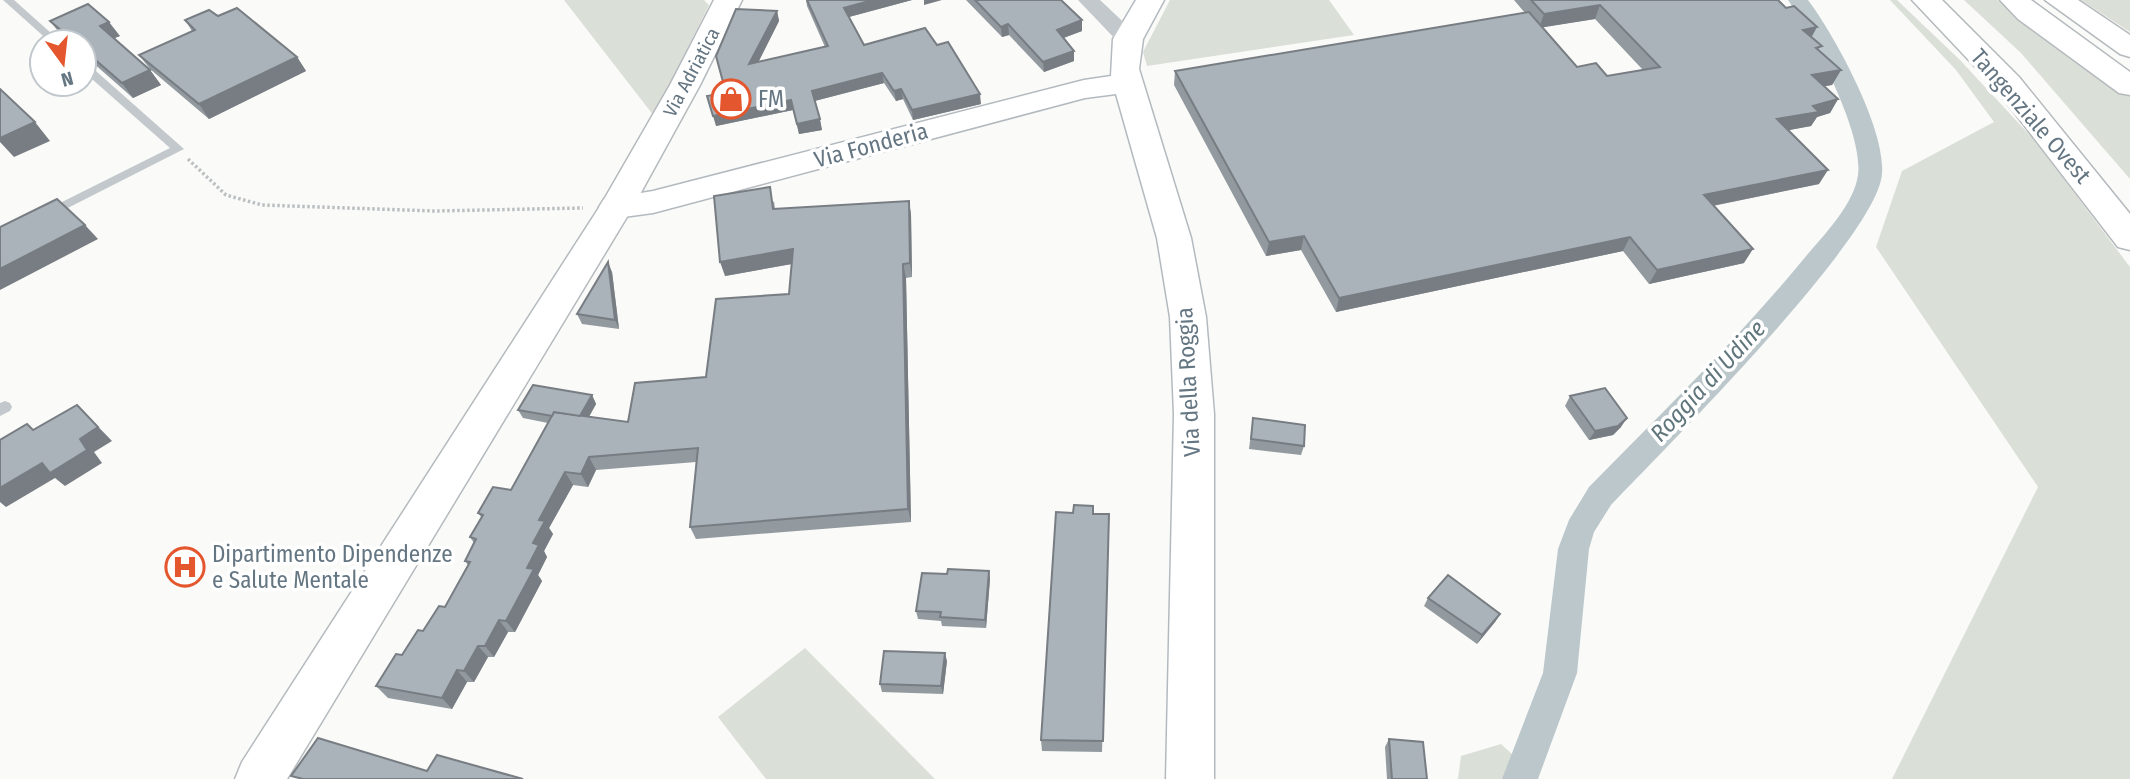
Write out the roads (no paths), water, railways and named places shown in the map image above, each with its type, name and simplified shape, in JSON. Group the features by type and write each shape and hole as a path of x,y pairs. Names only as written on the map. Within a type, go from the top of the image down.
{"main road":[{"name":"Via Adriatica","path":"259,779 615,207 653,142 728,0"},
{"name":"Via della Roggia","path":"1150,0 1128,39 1124,54 1126,83 1174,238 1188,317 1194,414 1190,779"},
{"name":"Tangenziale Ovest","path":"1926,0 2004,81 2063,149 2130,238"},
{"name":"Tangenziale Ovest","path":"1951,0 2015,60 2097,151 2130,196"},
{"path":"2014,0 2028,13 2130,86"},
{"path":"2026,0 2130,72"},
{"path":"2059,0 2130,48"},
{"name":"Via Fonderia","path":"615,207 653,202 1084,89 1126,83"}],"street":[{"path":"1088,0 1128,39"}],"lane":[{"path":"8,0 40,28"},
{"path":"35,220 178,149 98,78"}],"waterway":[{"name":"Roggia di Udine","path":"1520,779 1560,673 1571,565 1578,534 1585,519 1600,496 1795,288 1859,204 1870,176 1866,149 1842,75 1823,36 1798,0"}],"place":[{"name":"FM","path":"731,99"},
{"name":"Dipartimento Dipendenze e Salute Mentale","path":"185,567"}]}
